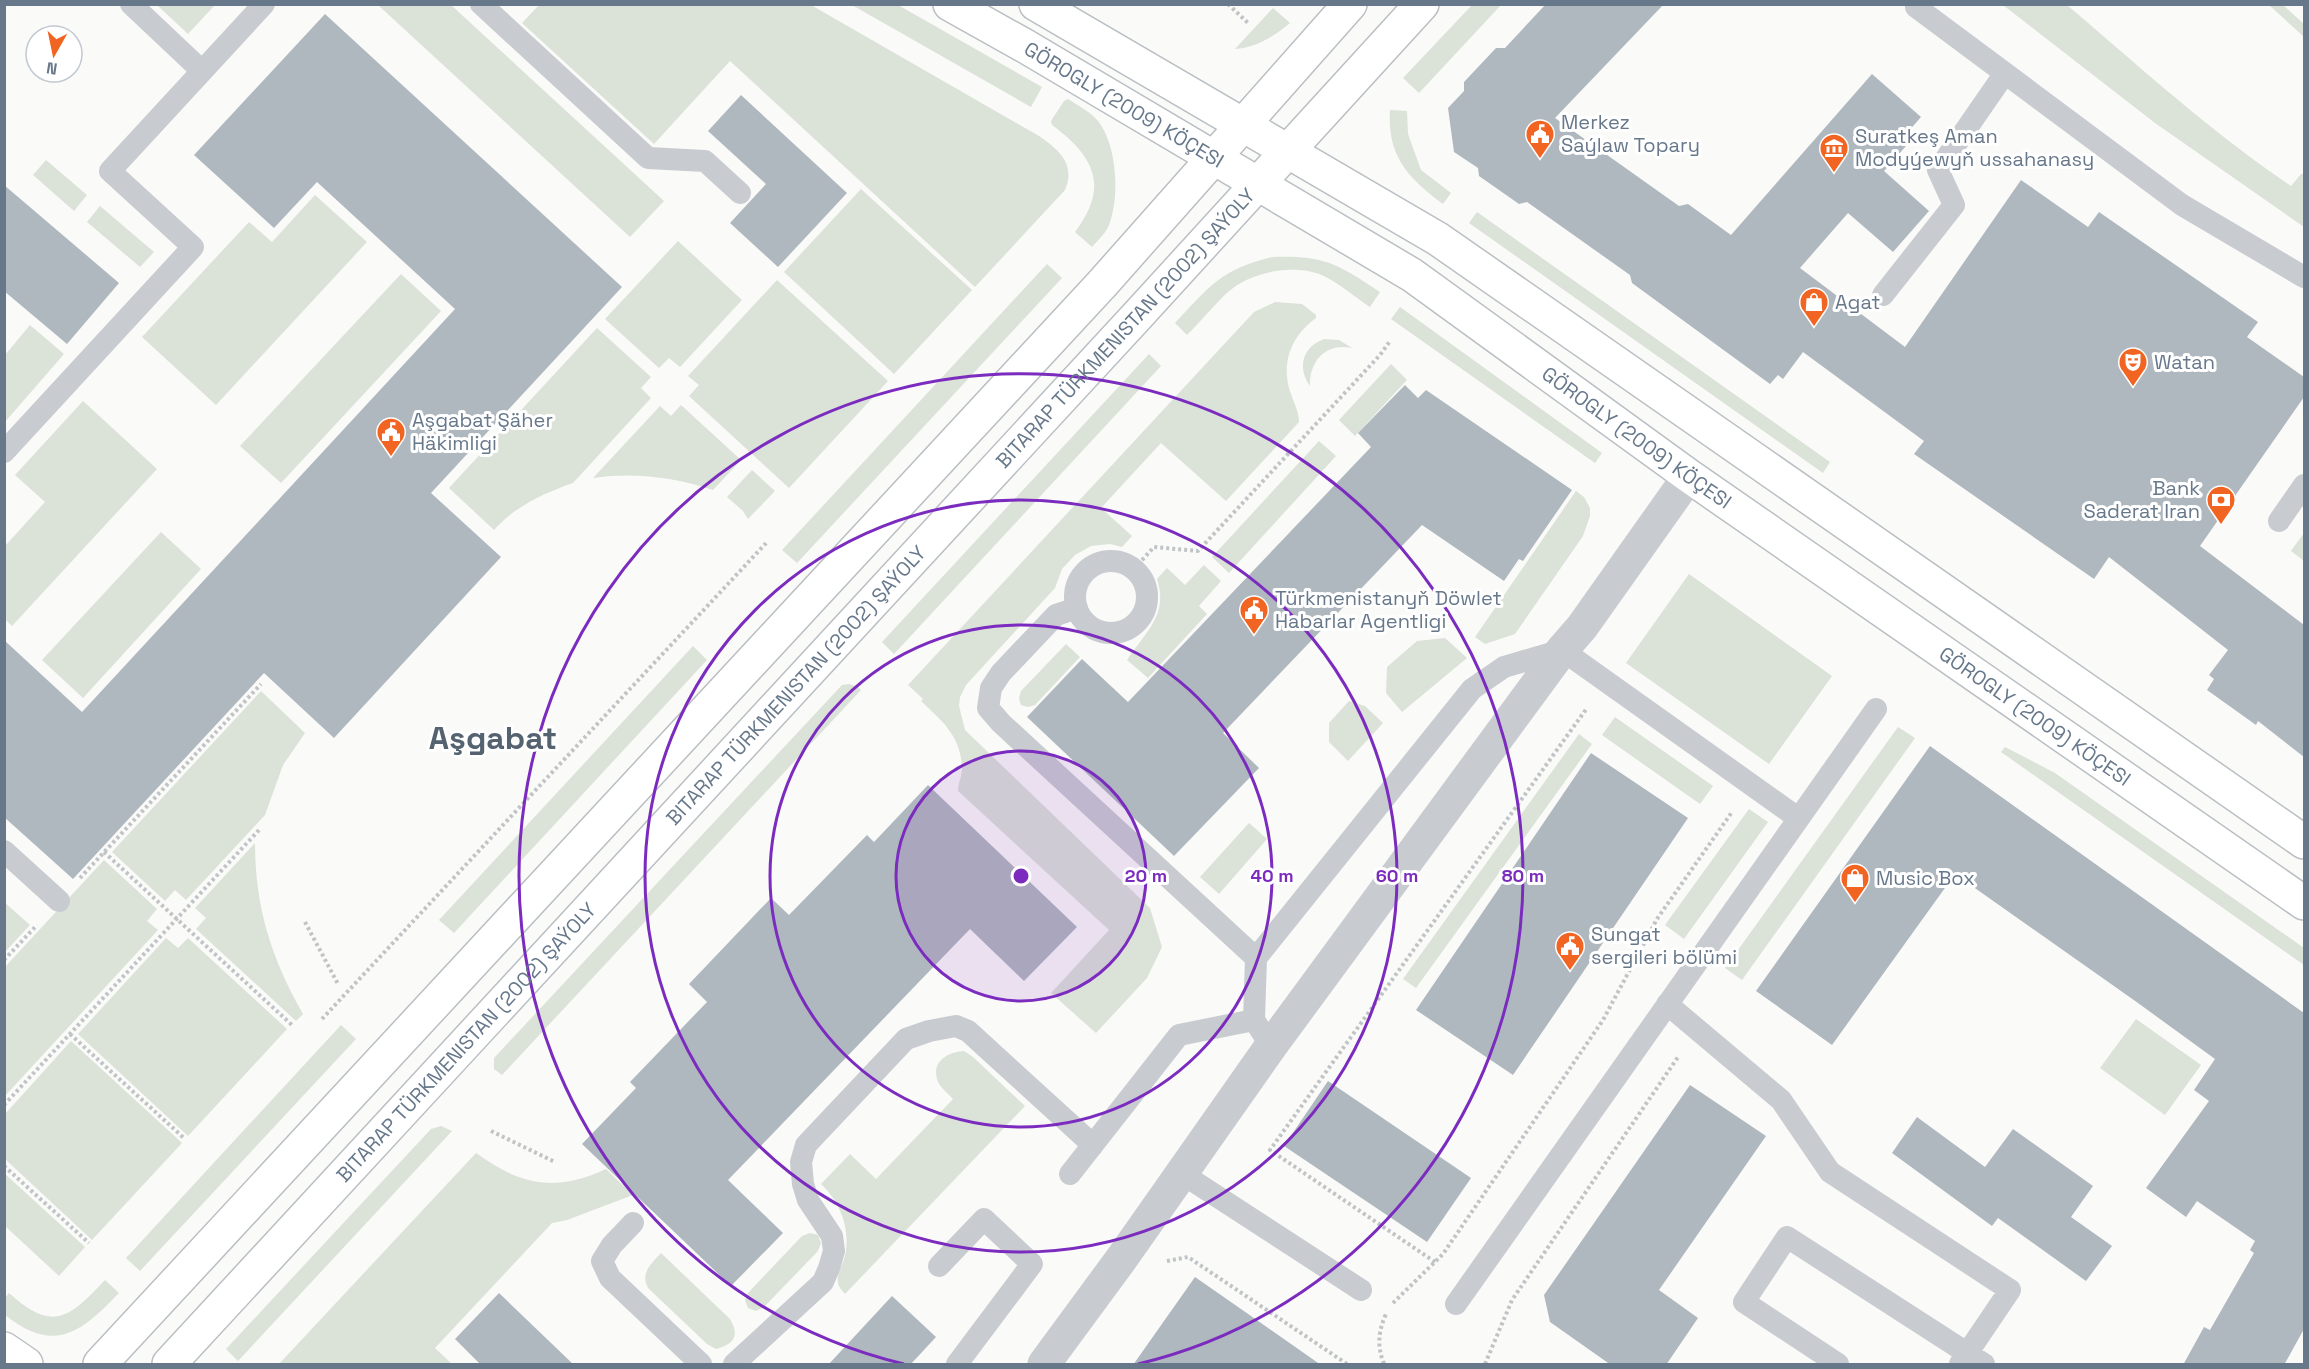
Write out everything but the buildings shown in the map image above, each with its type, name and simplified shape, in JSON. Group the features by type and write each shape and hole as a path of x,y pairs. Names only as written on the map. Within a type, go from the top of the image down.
{"street":[{"name":"GÖROGLY (2009) KÖÇESI","path":"950,4 1412,275 1689,476 2304,903"},
{"name":"GÖROGLY (2009) KÖÇESI","path":"1036,4 1438,239 2304,842"},
{"path":"100,1365 1094,293 1350,4"},
{"name":"BITARAP TÜRKMENISTAN (2002) ŞAÝOLY","path":"169,1365 1422,4"},
{"path":"1044,1365 1181,1173 1262,1033 1582,627 1689,476"},
{"path":"4,1349 26,1365"}],"lane":[{"path":"131,4 202,71"},
{"path":"4,452 193,247 110,171 264,4"},
{"path":"481,4 648,158 705,160 740,193"},
{"path":"1916,7 2182,205 2304,277"},
{"path":"1883,295 1954,205 1938,170 2005,74"},
{"path":"2279,521 2304,485"},
{"path":"1100,562 1125,563 1134,569 1144,580 1147,593 1142,617 1122,632 1097,631 1087,624 1077,608 1075,589 1081,577 1089,568 1100,562"},
{"path":"1070,1174 1179,1035 1262,1033 1256,958 1001,723 988,708 991,688 1001,673 1056,615 1077,608"},
{"path":"1256,958 1472,689 1504,667 1562,650 1798,818"},
{"path":"1456,1304 1876,709"},
{"path":"4,851 59,901"},
{"path":"1667,1004 1781,1100 1830,1172 2010,1290 1970,1361 1787,1237 1744,1302 1838,1365"},
{"path":"734,1365 823,1282 834,1251 832,1236 808,1200 803,1184 801,1162 815,1134 906,1039 929,1031 956,1026 968,1031 1093,1145"},
{"path":"1181,1173 1360,1290"},
{"path":"939,1266 984,1220 1032,1264 957,1365"},
{"path":"633,1223 612,1245 602,1261 610,1278 701,1365"}],"path":[{"path":"1228,4 1248,23"},
{"path":"1134,569 1154,547 1198,551 1380,355 1390,341"},
{"path":"322,1019 768,541"},
{"path":"4,960 261,684"},
{"path":"1435,1262 1270,1150 1594,698"},
{"path":"1384,1365 1379,1351 1379,1328 1388,1309 1443,1254 1603,1020 1657,919 1752,785"},
{"path":"4,1105 260,829"},
{"path":"104,852 292,1025"},
{"path":"305,922 338,984"},
{"path":"70,1034 185,1139"},
{"path":"1485,1365 1512,1300 1672,1066"},
{"path":"491,1131 555,1162"},
{"path":"4,1166 88,1243"},
{"path":"1159,1262 1188,1257 1347,1365"}],"shaded area":[{"path":"160,4 215,5 188,34 158,6"},
{"path":"540,4 811,5 1046,141 1059,152 1067,165 1068,181 1065,190 975,287 730,61 654,144 522,23"},
{"path":"378,5 451,5 664,201 630,237"},
{"path":"852,5 898,5 1042,87 1031,107"},
{"path":"1472,5 1501,5 1419,93 1403,78"},
{"path":"2003,5 2067,5 2176,98 2261,165 2291,186 2301,174 2304,174 2304,227 2155,123"},
{"path":"2269,5 2283,5 2304,24 2304,37"},
{"path":"1273,8 1290,23 1264,40 1235,49"},
{"path":"1068,99 1098,121 1113,157 1115,200 1112,213 1108,228 1092,247 1075,232 1092,200 1094,186 1092,173 1087,160 1078,148 1052,125 1051,121 1064,101"},
{"path":"1390,110 1407,111 1408,134 1421,170 1451,193 1443,204 1420,185 1402,164 1392,140"},
{"path":"46,160 87,195 74,211 33,175"},
{"path":"861,189 972,290 894,374 784,272"},
{"path":"315,195 367,242 216,405 142,337 249,222 272,242"},
{"path":"100,206 154,252 140,267 87,222"},
{"path":"1477,212 1830,462 1823,473 1469,223"},
{"path":"678,241 742,300 680,367 669,358 659,368 605,319"},
{"path":"1272,257 1305,258 1330,263 1353,274 1380,292 1370,307 1324,276 1301,270 1274,271 1249,279 1228,292 1187,335 1175,323 1217,281 1240,268"},
{"path":"1047,264 1062,278 797,563 782,550"},
{"path":"401,274 441,311 281,483 240,446"},
{"path":"777,280 888,381 789,488 689,396 699,385 688,376"},
{"path":"1275,302 1302,304 1316,315 1316,318 1307,325 1294,342 1287,362 1288,383 1299,422 1226,501 1161,443 1101,508 1132,536 1122,547 1110,544 1091,546 1075,555 1062,569 1055,588 966,685 960,697 959,706 965,730 1150,908 1162,947 1147,978 1096,1033 1051,993 1109,930 958,791 962,768 961,757 954,738 921,701 923,699 908,685 1254,312"},
{"path":"1400,307 1602,453 1595,463 1391,319"},
{"path":"30,325 64,354 5,422 5,355"},
{"path":"597,328 651,377 641,388 651,398 573,483 530,502 511,514 494,530 449,488"},
{"path":"1324,339 1339,340 1352,348 1334,348 1321,355 1312,369 1310,386 1304,372 1304,359 1311,347"},
{"path":"1149,354 1161,366 894,654 882,642"},
{"path":"1391,364 1407,380 1355,436 1339,420"},
{"path":"83,401 157,469 12,626 5,619 5,546 45,502 15,475"},
{"path":"681,405 741,460 713,490 653,477 593,478 660,406 671,416"},
{"path":"1319,441 1336,456 1229,573 1212,557"},
{"path":"752,470 775,491 748,519 743,511 727,497"},
{"path":"1576,491 1584,497 1590,508 1590,516 1583,536 1515,634 1485,644 1475,637"},
{"path":"161,532 201,569 83,698 42,660"},
{"path":"2304,533 2304,561 2291,551"},
{"path":"1204,565 1221,581 1199,606 1207,614 1148,678 1127,660 1148,632 1158,613 1160,592 1157,579 1167,568 1185,585"},
{"path":"1689,574 1832,676 1769,764 1626,663"},
{"path":"1445,638 1467,658 1402,712 1386,693 1387,667 1417,641"},
{"path":"1066,644 1080,657 1035,705 1028,707 1021,705 1019,698 1021,691"},
{"path":"693,646 707,660 454,933 439,920"},
{"path":"849,684 861,690 502,1075 494,1069 494,1058 842,685"},
{"path":"261,691 305,733 283,765 265,815 186,900 175,890 165,901 112,852"},
{"path":"1349,701 1365,706 1383,723 1348,761 1329,742 1329,723"},
{"path":"1615,717 1713,786 1700,804 1602,735"},
{"path":"1898,727 1915,738 1742,980 1725,968"},
{"path":"1579,734 1592,744 1416,988 1403,979"},
{"path":"2005,747 2055,773 2304,948 2304,965 2001,752"},
{"path":"1749,809 1768,822 1684,939 1665,925"},
{"path":"1249,823 1267,839 1219,894 1200,877"},
{"path":"255,843 258,889 267,932 282,973 303,1014 296,1021 196,929 206,918 195,908"},
{"path":"104,860 157,909 147,921 158,930 5,1096 4,968"},
{"path":"4,902 30,925 5,952 4,952"},
{"path":"166,938 178,948 188,938 287,1029 188,1136 78,1034"},
{"path":"2136,1019 2201,1065 2165,1115 2100,1068"},
{"path":"341,1025 356,1039 140,1271 126,1258"},
{"path":"71,1041 182,1143 92,1240 5,1159 5,1114"},
{"path":"964,1051 1025,1106 845,1294 838,1280 845,1256 845,1226 834,1199 821,1184 850,1154 876,1179 953,1099 938,1082 937,1067 939,1062 952,1053"},
{"path":"441,1126 452,1131 238,1361 226,1349 431,1129"},
{"path":"476,1153 508,1172 538,1182 570,1181 588,1177 606,1169 633,1195 567,1220 552,1223 435,1348 452,1364 279,1364"},
{"path":"4,1173 85,1247 59,1276 5,1226"},
{"path":"810,1233 818,1235 821,1243 818,1251 764,1307 756,1311 748,1308 745,1300 748,1293 802,1236"},
{"path":"661,1253 730,1319 735,1330 731,1342 716,1349 707,1344 648,1288 646,1273"},
{"path":"105,1280 119,1293 92,1319 66,1334 53,1336 38,1334 22,1327 5,1315 5,1298 9,1293 38,1313 60,1316 81,1304"}],"place":[{"name":"Merkez Saýlaw Topary","path":"1540,160"},
{"name":"Suratkeş Aman Modyýewyň ussahanasy","path":"1834,174"},
{"name":"Agat","path":"1814,328"},
{"name":"Watan","path":"2133,388"},
{"name":"Aşgabat Şäher Häkimligi","path":"391,458"},
{"name":"Bank Saderat Iran","path":"2221,526"},
{"name":"Türkmenistanyň Döwlet Habarlar Agentligi","path":"1254,636"},
{"name":"Music Box","path":"1855,904"},
{"name":"Sungat sergileri bölümi","path":"1570,972"}],"district":[{"name":"Aşgabat","path":"493,738"}]}
